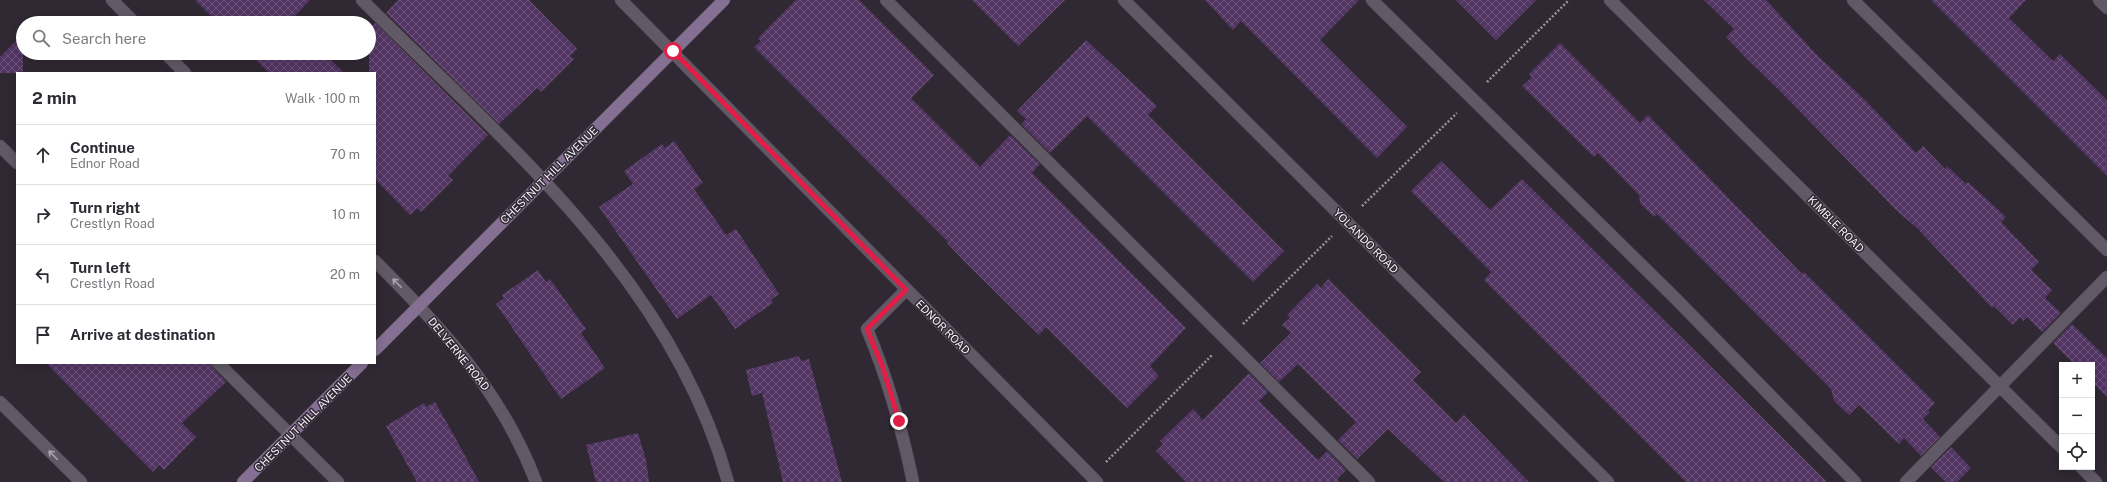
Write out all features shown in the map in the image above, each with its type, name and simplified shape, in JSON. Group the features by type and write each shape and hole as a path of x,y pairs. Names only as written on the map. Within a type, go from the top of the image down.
{"street":[{"path":"112,0 128,16"},
{"path":"362,0 544,180 581,222 624,276 682,364 720,452 728,482"},
{"name":"EDNOR ROAD","path":"622,0 906,290 1097,482"},
{"name":"CHESTNUT HILL AVENUE","path":"376,349 724,0"},
{"path":"886,0 1369,482"},
{"name":"YOLANDO ROAD","path":"1124,0 1608,482"},
{"path":"1372,0 1674,297 1855,482"},
{"name":"KIMBLE ROAD","path":"1610,0 2059,445"},
{"path":"1853,0 2107,250"},
{"path":"2099,0 2107,8"},
{"path":"172,60 184,72"},
{"path":"0,146 16,162"},
{"name":"DELVERNE ROAD","path":"376,262 419,305 468,361 496,401 516,434 536,482"},
{"path":"1906,482 2107,277"},
{"path":"906,290 867,329 883,368 897,414 913,482"},
{"path":"219,364 338,482"},
{"name":"CHESTNUT HILL AVENUE","path":"243,482 361,364"},
{"path":"0,402 81,482"},
{"path":"2084,470 2096,482"}],"building":[{"path":"195,0 310,0 295,16 211,16"},
{"path":"398,0 529,0 577,49 570,56 574,59 541,92 537,88 499,124 386,13"},
{"path":"796,0 859,0 934,75 911,98 980,167 1010,135 1040,164 1032,173 1186,328 1150,366 1159,376 1127,408 1046,327 1039,335 964,261 947,243 948,242 754,47 761,41 758,38"},
{"path":"972,0 1065,0 1018,46"},
{"path":"1205,0 1359,0 1320,40 1407,127 1377,158 1241,21 1233,30"},
{"path":"1456,0 1536,0 1496,40"},
{"path":"1704,0 1766,0 1818,56 1865,100 1916,153 1923,146 1945,169 1947,166 1966,184 1968,182 2006,217 2001,222 2039,262 2031,270 2052,290 2045,298 2061,313 2042,332 2027,317 2023,321 2020,317 2013,325 1994,306 1992,308 1917,228 1897,211 1726,37 1734,29"},
{"path":"1931,0 2026,0 2009,18 2053,61 2060,54 2107,100 2107,176"},
{"path":"376,24 488,135 448,176 453,180 421,212 417,208 410,215 376,180 376,72 369,72 369,60 376,60"},
{"path":"1086,40 1157,106 1148,115 1284,251 1253,282 1087,116 1050,153 1021,124 1026,119 1017,111"},
{"path":"16,41 16,60 23,60 23,72 0,73 0,57"},
{"path":"1560,43 1640,123 1648,115 1802,274 1804,272 1935,403 1928,410 1930,412 1923,419 1940,437 1921,456 1904,438 1899,444 1859,405 1849,415 1834,401 1831,389 1657,214 1654,217 1640,203 1639,195 1598,153 1594,157 1522,86 1532,77 1529,74"},
{"path":"256,60 331,60 343,72 268,72"},
{"path":"674,141 703,183 694,189 726,235 736,229 779,294 771,300 773,303 735,329 711,295 677,319 599,207 633,184 624,171 662,144 665,148"},
{"path":"1441,161 1490,210 1522,179 1827,482 1686,482 1484,280 1491,272 1411,191"},
{"path":"538,270 546,282 550,279 586,329 581,333 605,368 561,399 496,304 504,298 502,295"},
{"path":"1328,279 1421,372 1413,380 1456,423 1464,415 1529,482 1444,482 1388,429 1357,459 1338,440 1356,422 1298,364 1279,382 1260,363 1291,333 1282,325 1290,318 1287,315 1317,284 1321,288"},
{"path":"2072,324 2107,358 2107,397 2095,385 2095,362 2072,362 2053,343"},
{"path":"799,356 801,361 809,359 842,482 783,482 762,393 752,396 746,370"},
{"path":"47,364 211,364 213,368 226,382 182,423 196,437 164,470 159,465 153,472"},
{"path":"1249,373 1268,392 1259,401 1318,460 1327,451 1346,470 1337,479 1340,482 1186,482 1156,451 1163,444 1160,441 1193,409 1203,420"},
{"path":"435,402 479,482 417,482 399,450 386,426 424,403 426,407"},
{"path":"638,433 646,460 649,482 596,482 586,445"},
{"path":"1951,447 1971,468 1957,482 1946,482 1931,467"}],"route":[{"path":"673,51 797,180 906,290 867,329 883,368 899,421"}]}
